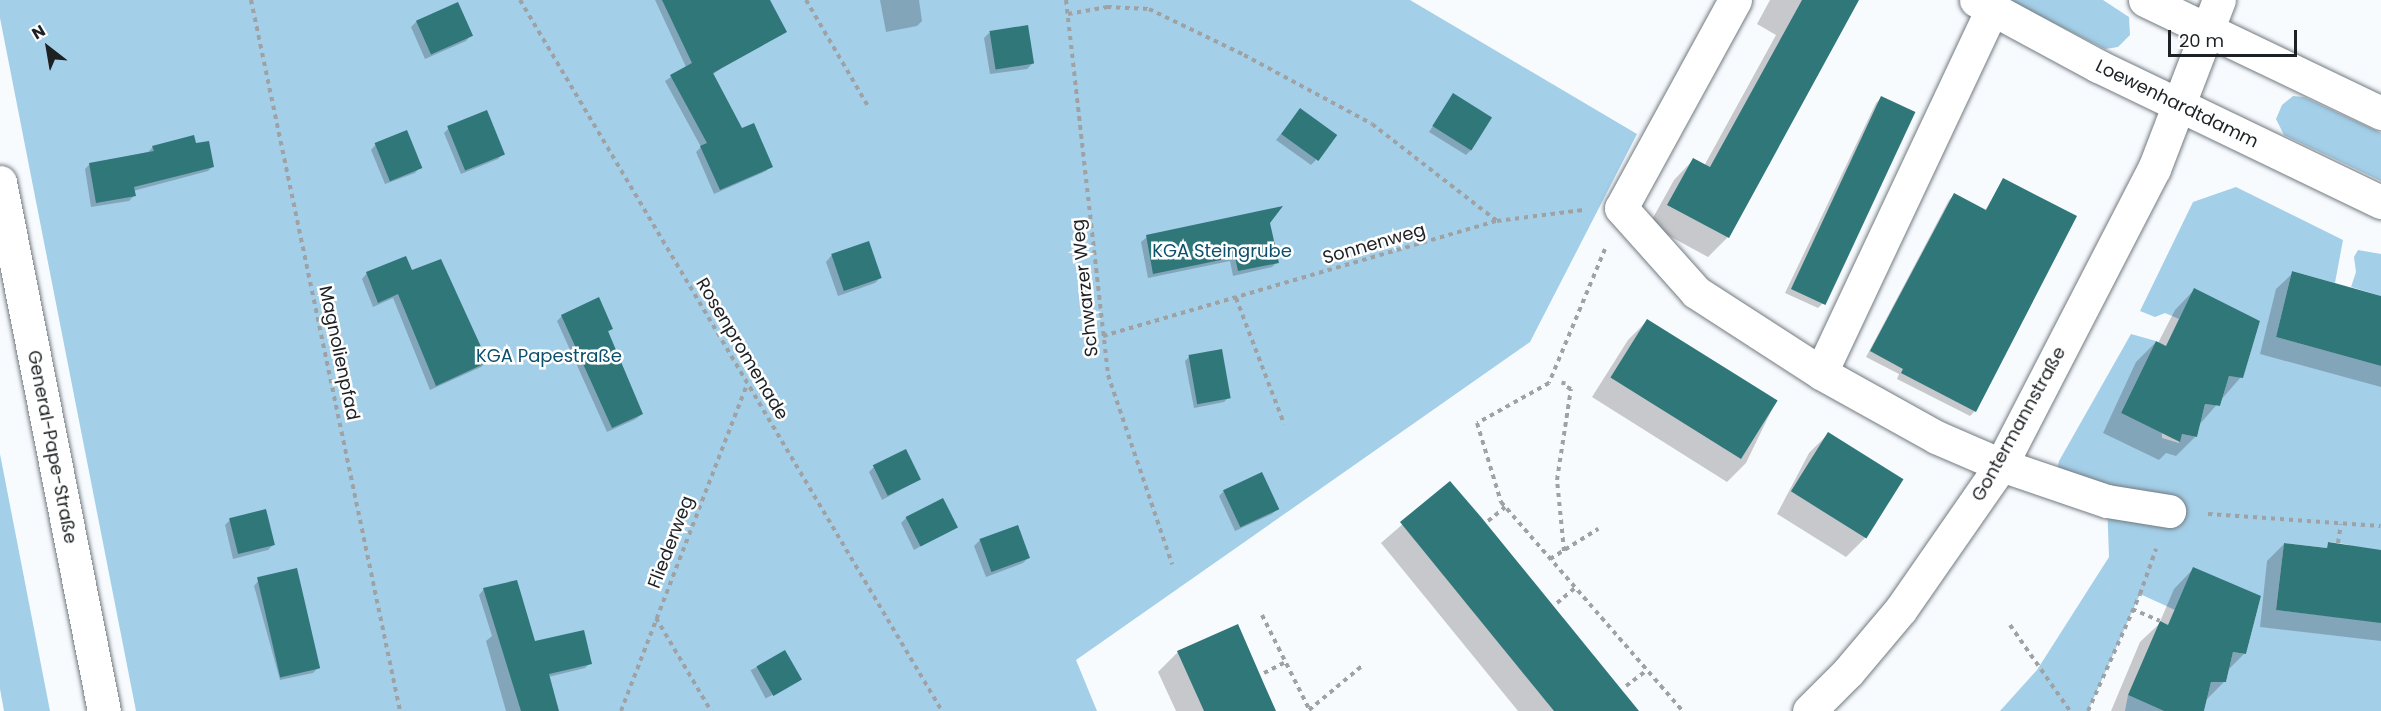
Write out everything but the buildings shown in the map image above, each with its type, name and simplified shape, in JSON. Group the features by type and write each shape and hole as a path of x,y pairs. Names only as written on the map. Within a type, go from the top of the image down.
{"street":[{"path":"1735,0 1622,208 1696,291 1821,373 1936,437 2001,465 2107,501 2169,511"},
{"path":"2145,0 2381,113"},
{"name":"Gontermannstraße","path":"1809,711 1848,672 1902,609 2001,465 2154,169 2219,0"},
{"path":"1821,373 1984,4"},
{"name":"Loewenhardtdamm","path":"1984,4 2098,66 2381,202"},
{"name":"General-Pape-Straße","path":"0,182 104,711"}],"path":[{"name":"Magnolienpfad","path":"251,0 400,711"},
{"name":"Rosenpromenade","path":"520,0 942,711"},
{"path":"806,0 868,108"},
{"name":"Schwarzer Weg","path":"1066,0 1108,375 1172,564"},
{"path":"1068,14 1107,7 1149,9 1181,24 1372,124 1497,221"},
{"path":"1622,208 1549,383 1477,423 1501,502 1683,711"},
{"name":"Sonnenweg","path":"1103,336 1497,221 1622,208"},
{"path":"1236,297 1284,424"},
{"path":"1564,381 1563,385 1571,389 1557,480 1564,551"},
{"name":"Fliederweg","path":"621,711 747,383"},
{"path":"1488,521 1505,507"},
{"path":"2088,711 2132,609 2169,511 2381,526"},
{"path":"2338,543 2341,524"},
{"path":"1550,559 1598,530"},
{"path":"1557,603 1575,588"},
{"path":"2132,609 2160,621"},
{"path":"1262,615 1309,710 1364,665"},
{"path":"656,618 711,711"},
{"path":"2010,625 2070,711"},
{"path":"1264,673 1286,662"},
{"path":"1626,686 1647,670"}],"green space":[{"name":"KGA Papestraße","path":"0,0 1410,0 1637,134 1530,342 1076,660 1097,711 136,711 0,18"},
{"path":"2008,0 2103,0 2129,17 2130,35 2118,47 2105,49"},
{"path":"2293,96 2304,97 2381,133 2381,181 2284,135 2276,119 2282,105"},
{"path":"2236,187 2343,240 2335,283 2292,271 2276,337 2381,366 2381,554 2345,544 2328,542 2327,548 2284,543 2276,610 2381,622 2381,711 2204,711 2211,682 2226,682 2233,652 2246,654 2261,596 2175,610 2140,594 2088,711 2000,711 2037,670 2109,557 2107,501 2054,484 2059,461 2131,334 2156,341 2121,413 2162,433 2162,438 2179,443 2182,434 2197,437 2205,404 2220,406 2229,376 2243,377 2260,321 2194,289 2179,319 2165,313 2155,317 2140,311 2193,202"},
{"path":"2358,250 2381,254 2381,296 2351,287 2356,272 2354,257"},
{"path":"0,454 50,711 4,711 0,689"},
{"path":"2128,695 2164,711 2125,711"}],"park label":[{"name":"KGA Steingrube","path":"1222,251"}]}
